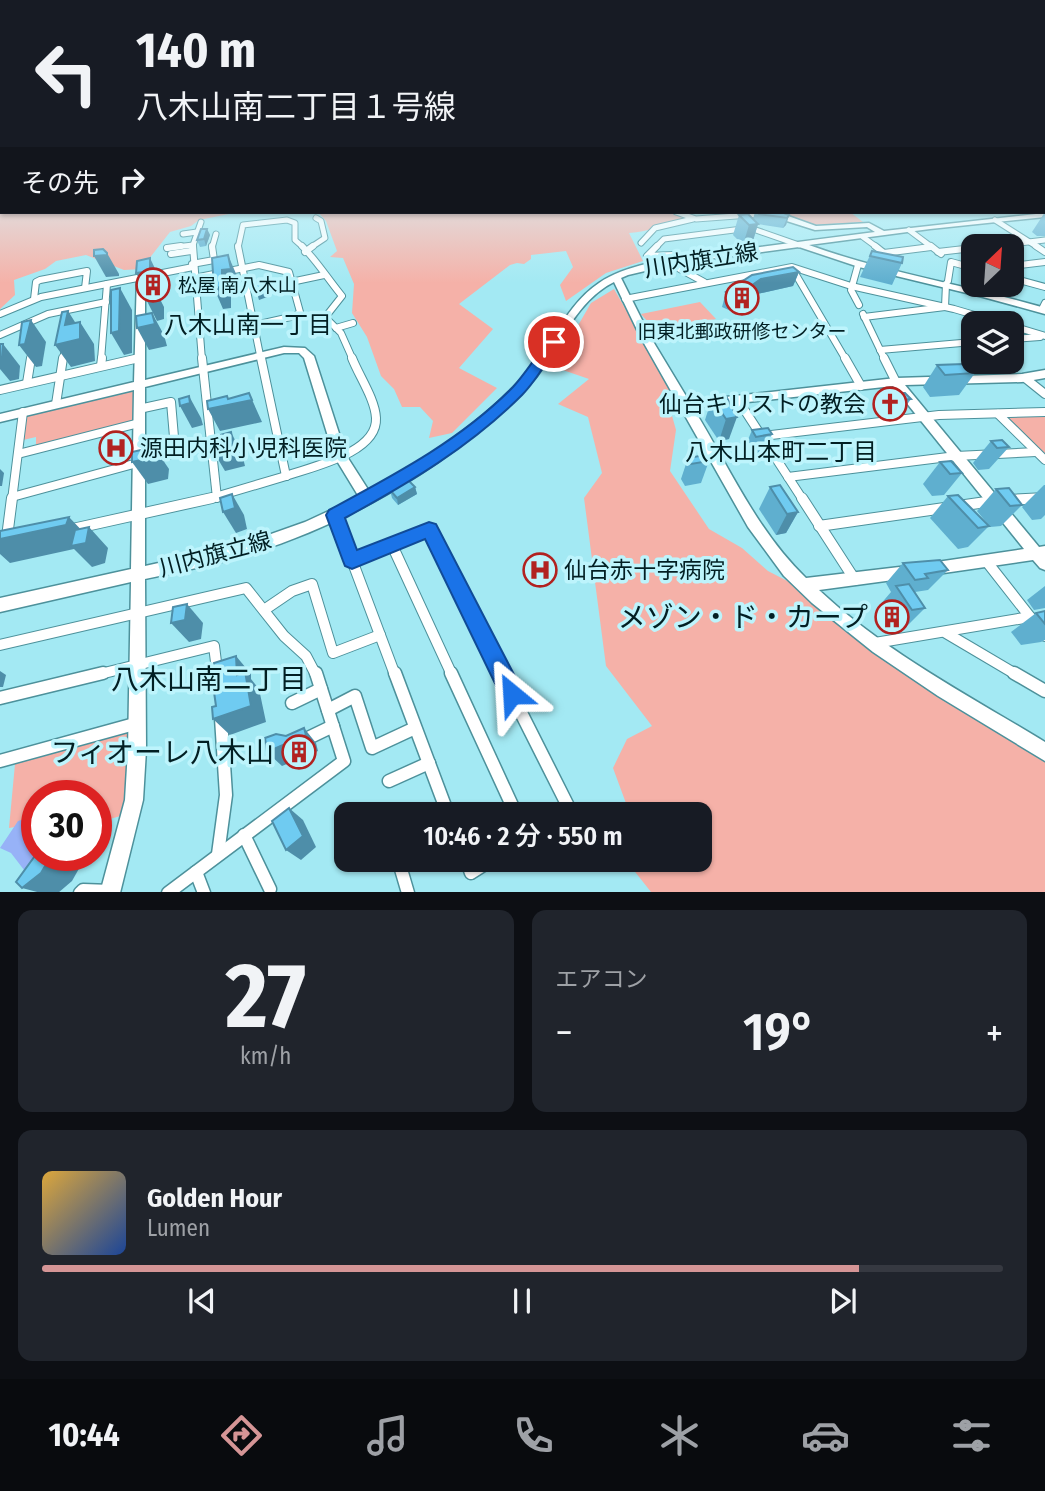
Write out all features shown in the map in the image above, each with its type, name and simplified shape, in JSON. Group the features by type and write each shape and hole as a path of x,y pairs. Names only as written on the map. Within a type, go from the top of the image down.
{"street":[{"path":"292,221 294,214"},
{"path":"682,214 696,219"},
{"path":"641,243 655,228 696,219 751,214"},
{"path":"778,214 815,228 864,224 874,226 884,234"},
{"path":"1018,214 1023,217"},
{"name":"川内旗立線","path":"0,605 240,551 335,515 368,499 426,465 486,420 531,375 581,302 616,277 679,260 1045,215"},
{"path":"242,218 237,244 286,477"},
{"path":"305,251 325,238 321,221 316,218"},
{"path":"995,220 1045,252"},
{"path":"242,226 292,221"},
{"path":"54,533 217,498 286,477 340,456 366,442 372,435 377,419 341,333 327,320 327,315 342,296 324,275 317,261 295,240 295,223 292,221"},
{"path":"201,222 192,248 217,498"},
{"path":"679,260 673,254 647,256 664,239 747,228 858,265 947,283"},
{"path":"909,230 939,253 961,250"},
{"path":"183,234 197,232"},
{"path":"0,314 34,299 214,260 212,248 216,234"},
{"path":"863,237 884,253 931,247"},
{"path":"1024,243 1045,240"},
{"path":"799,245 1044,307"},
{"path":"169,251 192,248"},
{"path":"667,262 704,282"},
{"path":"945,307 951,262 961,265"},
{"path":"1024,265 1045,262"},
{"path":"194,278 259,265 289,272 300,312 295,316 254,325"},
{"path":"858,265 851,286 859,305"},
{"path":"625,299 792,267 851,286 961,312"},
{"path":"792,267 861,386"},
{"path":"34,299 36,282 62,272 87,271 85,288"},
{"path":"292,282 324,275"},
{"path":"80,892 111,892 134,800 138,723 140,277"},
{"path":"616,277 625,299 776,556 804,586 875,643 1045,752"},
{"path":"1024,281 1045,287"},
{"path":"101,366 107,284"},
{"path":"0,335 36,319 106,302"},
{"path":"945,307 864,315 896,382 1042,556"},
{"path":"69,323 71,309"},
{"path":"35,332 36,319"},
{"path":"336,328 353,323"},
{"path":"1024,330 1045,336"},
{"path":"56,404 67,336"},
{"path":"1024,338 1045,336"},
{"path":"880,350 961,343"},
{"path":"27,383 33,345"},
{"path":"0,418 294,349 309,356 340,456 368,499"},
{"path":"0,390 140,358"},
{"path":"686,405 896,382 1024,378 1045,374"},
{"path":"1024,378 1045,394"},
{"path":"738,400 855,580"},
{"path":"12,497 169,455 166,444 174,437 171,402 139,416 18,454"},
{"path":"18,540 3,543 23,412"},
{"path":"760,437 924,417 1045,412"},
{"path":"998,414 1045,460"},
{"path":"788,477 956,456 1036,452"},
{"path":"819,526 993,500 1045,498"},
{"path":"335,515 444,802"},
{"path":"352,561 429,529 566,802"},
{"path":"391,545 510,802"},
{"path":"804,586 1042,556"},
{"path":"987,562 1045,636"},
{"path":"264,610 292,591 312,584 333,653 380,635"},
{"path":"0,645 247,588 284,636 306,656 315,670 344,761 168,892"},
{"path":"875,643 1030,617"},
{"path":"946,633 1045,691"},
{"path":"0,698 214,646 218,684"},
{"path":"292,703 321,689"},
{"path":"328,710 355,696 372,748 415,728"},
{"path":"218,854 226,795 220,710"},
{"path":"0,761 138,723"},
{"path":"296,743 333,726"},
{"path":"389,781 429,763"},
{"path":"244,835 270,889"},
{"path":"196,872 204,892"},
{"path":"402,872 408,892"}],"shaded area":[{"path":"0,214 229,214 199,220 191,226 170,232 141,269 124,270 86,255 56,261 45,269 14,280 15,295 0,309"},
{"path":"320,214 692,214 689,219 629,233 643,261 606,273 566,301 560,285 573,267 566,251 531,255 531,259 524,264 510,265 459,304 493,329 459,368 497,388 452,433 429,438 433,421 420,407 402,407 394,389 381,376 367,337 352,313 354,284 343,258 330,257 337,251 326,221"},
{"path":"782,214 853,214 863,222 813,225"},
{"path":"614,289 679,402 671,412 676,430 670,471 709,529 742,548 768,571 797,586 1045,758 1045,892 651,892 635,872 712,872 712,802 626,802 613,768 627,739 652,726 606,666 584,498 602,473 588,417 558,404 589,379 554,367 591,303"},
{"path":"700,302 716,319 656,331 641,314"},
{"path":"131,390 134,392 134,421 36,446 36,437 23,440 27,415"},
{"path":"1045,414 1045,458 1002,415"},
{"path":"132,732 124,815 112,818 112,780 21,780 21,826 9,828 15,764"}],"water":[{"path":"21,820 21,866 11,853 0,848"},
{"path":"25,871 40,871 45,892 41,892"}],"building":[{"path":"748,214 758,224 749,225 739,215"},
{"path":"759,214 786,214 789,215 787,218"},
{"path":"201,229 207,229 204,239 197,240"},
{"path":"103,249 107,255 94,256 94,250"},
{"path":"872,251 903,257 902,263 870,256"},
{"path":"228,255 231,269 222,270 222,287 214,288 212,258"},
{"path":"150,258 150,271 136,273 137,261"},
{"path":"793,267 799,272 761,279 735,297 726,292 752,275"},
{"path":"266,280 268,289 257,293 255,282"},
{"path":"153,286 153,298 146,299 144,288"},
{"path":"120,288 119,331 111,333 111,290"},
{"path":"68,311 65,325 80,322 80,339 55,345 62,312"},
{"path":"152,313 155,324 137,328 136,316"},
{"path":"31,320 25,344 19,345 22,322"},
{"path":"0,344 3,344 2,357 0,357"},
{"path":"961,364 961,374 945,375 937,365"},
{"path":"249,393 252,400 208,409 207,401"},
{"path":"898,393 905,393 911,399 902,400"},
{"path":"189,396 190,403 180,406 179,399"},
{"path":"726,396 737,417 726,419 712,398"},
{"path":"768,428 772,434 756,437 752,430"},
{"path":"231,432 233,444 212,449 213,437"},
{"path":"1002,440 1009,447 997,448 991,441"},
{"path":"154,447 154,457 132,462 132,452"},
{"path":"705,455 709,461 691,464 688,458"},
{"path":"951,461 962,473 950,474 940,462"},
{"path":"408,480 415,487 397,498 390,490"},
{"path":"780,485 798,512 787,514 770,487"},
{"path":"1009,488 1022,505 1010,506 996,489"},
{"path":"232,494 235,508 223,512 220,498"},
{"path":"958,495 989,526 978,528 948,496"},
{"path":"69,517 66,525 0,539 0,531"},
{"path":"89,527 86,543 71,546 75,530"},
{"path":"940,560 948,570 925,574 928,578 915,580 903,563"},
{"path":"909,584 925,608 912,610 896,586"},
{"path":"187,604 185,620 171,623 173,607"},
{"path":"1045,611 1045,624 1036,613"},
{"path":"236,656 237,675 245,671 251,706 213,719 212,707 216,706 214,663"},
{"path":"304,728 306,735 267,752 265,738 276,734 286,736"},
{"path":"289,808 303,836 286,850 272,821"},
{"path":"24,871 42,871 22,888 16,882"}],"place":[{"name":"松屋 南八木山","path":"153,285"},
{"name":"旧東北郵政研修センター","path":"742,298"},
{"name":"仙台キリストの教会","path":"890,404"},
{"name":"源田内科小児科医院","path":"116,448"},
{"name":"仙台赤十字病院","path":"540,570"},
{"name":"メゾン・ド・カープ","path":"892,617"},
{"name":"フィオーレ八木山","path":"299,752"}],"district":[{"name":"八木山南一丁目","path":"248,325"},
{"name":"八木山本町二丁目","path":"781,452"},
{"name":"八木山南二丁目","path":"209,679"}],"route":[{"path":"512,694 429,529 352,561 335,515 426,465 465,437 519,390 554,342"}]}
